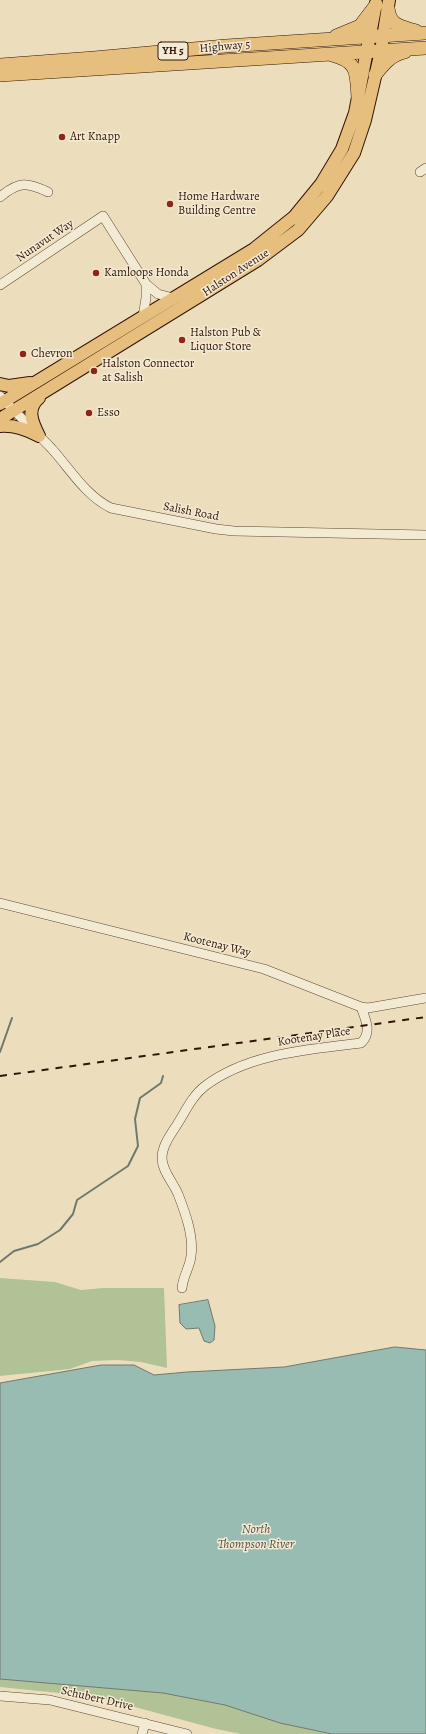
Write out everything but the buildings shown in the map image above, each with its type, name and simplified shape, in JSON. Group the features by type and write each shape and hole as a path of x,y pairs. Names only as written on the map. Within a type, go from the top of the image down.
{"highway":[{"path":"328,40 360,26 382,3 389,17 395,24 426,33"},
{"name":"Highway 5","path":"0,64 426,33"},
{"path":"375,74 388,60 398,54 422,48"},
{"name":"Highway 5","path":"0,75 422,48"},
{"path":"325,54 346,60 353,65 356,72 358,97"}],"main road":[{"path":"376,37 382,3"},
{"name":"Halston Avenue","path":"0,419 258,260 298,230 327,196 354,153 366,120 381,51 376,37"},
{"name":"Halston Avenue","path":"2,400 37,382 254,249 294,217 333,167 355,113 367,51 376,37"},
{"path":"0,384 18,386 37,382"},
{"path":"39,436 31,420 31,411 33,402 47,390"},
{"path":"0,426 9,425 21,427 39,436"}],"street":[{"path":"0,196 10,188 22,184 32,184 48,192"},
{"name":"Nunavut Way","path":"0,285 102,216 146,284"},
{"path":"146,284 158,294 174,298"},
{"path":"143,317 146,298 146,284"},
{"name":"Salish Road","path":"2,400 52,448 86,490 103,504 120,511 234,531 426,535"},
{"name":"Kootenay Way","path":"0,903 264,969 361,1007 368,1008 426,998"},
{"name":"Kootenay Place","path":"182,1288 183,1277 191,1255 190,1236 188,1224 177,1193 163,1166 163,1149 190,1103 204,1086 257,1059 361,1042 365,1039 368,1031 361,1007"},
{"name":"Schubert Drive","path":"0,1696 50,1700 187,1734"},
{"path":"142,1734 144,1723"}],"green space":[{"path":"0,1278 55,1282 81,1290 103,1288 164,1288 167,1368 141,1362 118,1360 92,1361 70,1369 0,1376"},
{"path":"0,1679 163,1693 225,1705 280,1723 332,1734 241,1734 216,1729 98,1697 0,1687"}],"water":[{"path":"208,1300 215,1326 214,1340 210,1343 204,1341 199,1328 186,1329 180,1323 179,1305"},
{"name":"North Thompson River","path":"395,1347 426,1350 426,1734 332,1734 280,1723 225,1705 163,1693 0,1679 0,1383 101,1365 134,1365 154,1375 284,1367"}],"waterway":[{"path":"0,1052 12,1018"},
{"path":"0,1262 14,1251 38,1244 60,1230 73,1214 77,1200 128,1166 138,1146 135,1119 140,1098 161,1083 163,1076"}],"railway":[{"path":"0,1076 426,1017"}],"place":[{"name":"Art Knapp","path":"62,137"},
{"name":"Home Hardware Building Centre","path":"170,204"},
{"name":"Kamloops Honda","path":"96,273"},
{"name":"Halston Pub & Liquor Store","path":"182,340"},
{"name":"Chevron","path":"23,354"},
{"name":"Halston Connector at Salish","path":"94,371"},
{"name":"Esso","path":"89,413"}]}
